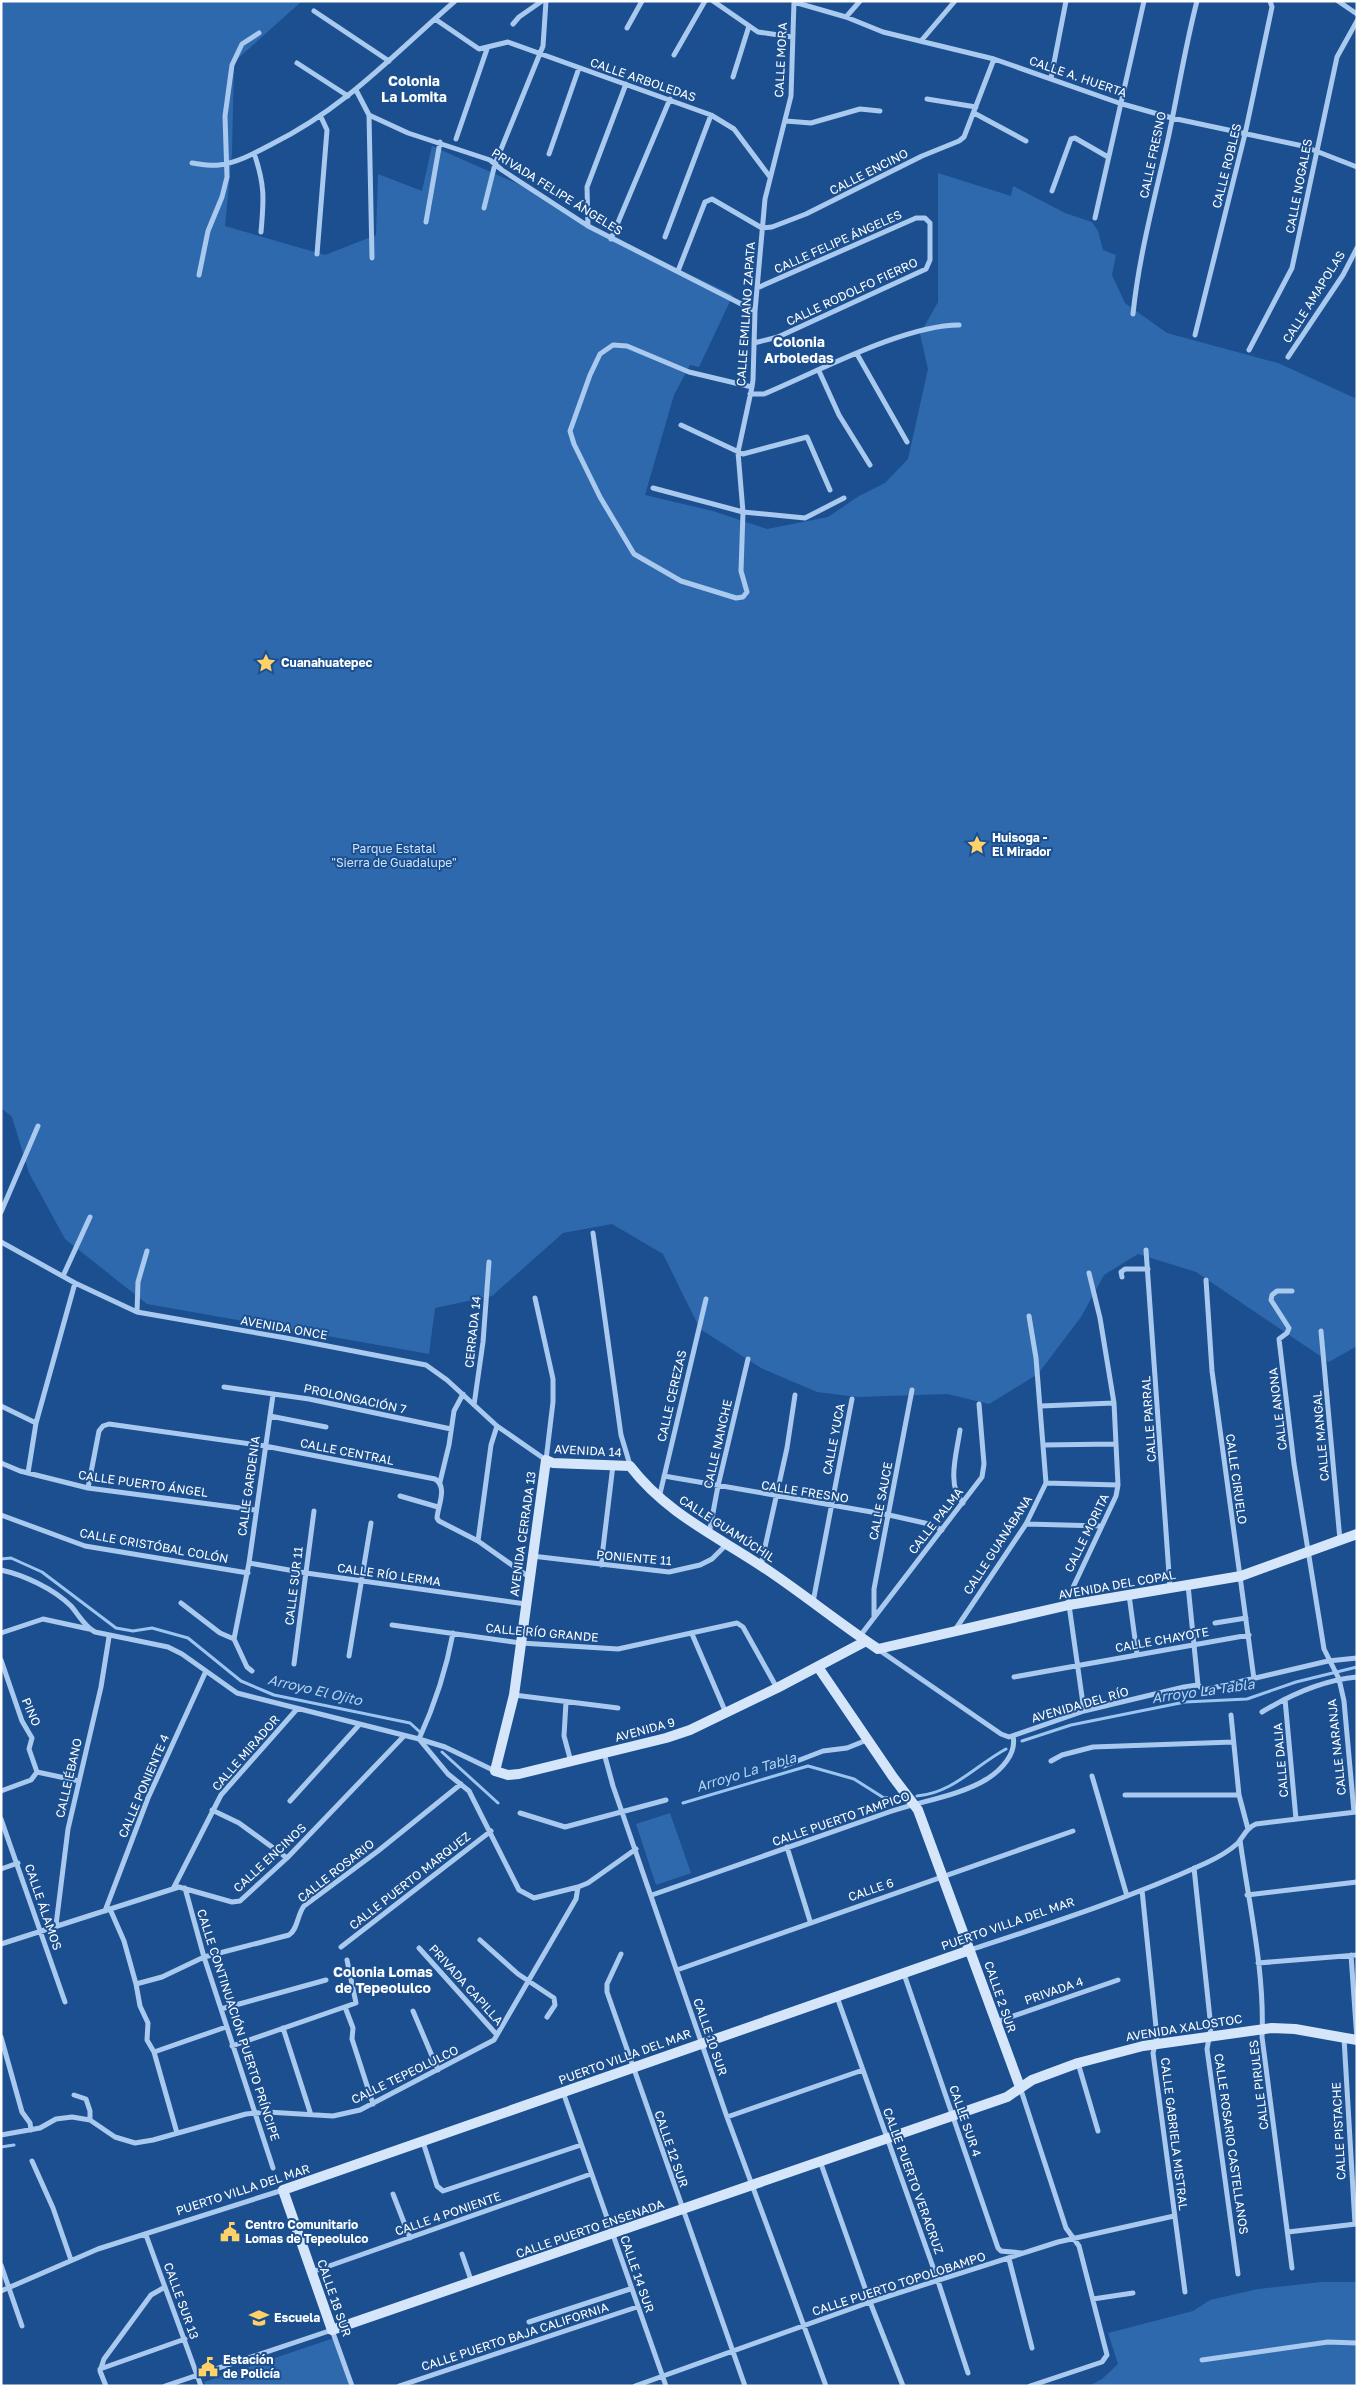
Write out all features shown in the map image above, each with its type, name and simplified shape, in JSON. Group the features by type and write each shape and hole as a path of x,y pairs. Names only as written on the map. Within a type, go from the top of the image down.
{"street":[{"path":"513,24 518,17 542,1"},
{"path":"484,208 495,164 544,43 546,1"},
{"path":"627,28 642,1"},
{"path":"674,55 705,1"},
{"path":"713,1 758,32 792,37"},
{"path":"846,17 860,1"},
{"path":"921,41 955,1"},
{"path":"1051,78 1066,1"},
{"path":"1096,218 1119,103 1144,1"},
{"name":"CALLE FRESNO","path":"1133,314 1137,277 1172,118 1186,43 1197,1"},
{"name":"CALLE ROBLES","path":"1195,335 1245,134 1272,7 1270,1"},
{"path":"1338,1 1357,14"},
{"path":"192,163 227,164 254,154 321,117 356,90 435,20 452,2"},
{"name":"CALLE A. HUERTA","path":"794,2 846,17 883,32 994,59 1119,103 1172,118 1303,146 1357,168"},
{"name":"CALLE MORA","path":"770,176 786,121 792,86 794,2"},
{"path":"314,11 389,61"},
{"path":"435,20 473,47 487,48 456,138"},
{"name":"CALLE NOGALES","path":"1249,350 1292,268 1337,58 1357,21"},
{"path":"734,77 749,26"},
{"path":"199,275 208,231 222,197 227,177 225,116 232,65 242,44 259,33"},
{"name":"CALLE ARBOLEDAS","path":"487,48 494,44 508,42 711,115 734,129 770,176"},
{"name":"CALLE ENCINO","path":"762,228 783,224 806,214 922,156 959,141 964,137 994,59"},
{"path":"297,63 348,96"},
{"path":"549,154 579,68"},
{"path":"588,226 587,187 626,84"},
{"path":"356,90 369,115 372,258"},
{"path":"611,239 670,99"},
{"path":"927,99 976,107"},
{"path":"786,121 811,123 860,109 880,112"},
{"path":"974,113 1026,141"},
{"name":"PRIVADA FELIPE ÁNGELES","path":"369,115 408,133 440,142 495,164 588,226 755,311"},
{"path":"664,237 711,115"},
{"path":"317,254 327,130 321,117"},
{"path":"1052,191 1071,139 1075,138 1108,157"},
{"path":"426,222 440,142"},
{"path":"254,154 263,179 265,195 261,232"},
{"name":"CALLE EMILIANO ZAPATA","path":"752,387 689,372 620,344 609,347 600,354 590,375 570,431 574,444 600,496 634,554 681,581 736,598 746,594 747,590 741,571 743,512 738,452 752,387 755,311 762,228 770,176"},
{"path":"678,271 705,202 708,200 712,199 762,228"},
{"name":"CALLE FELIPE ÁNGELES","path":"757,288 916,218 927,220"},
{"name":"CALLE RODOLFO FIERRO","path":"754,343 778,337 923,271 928,266 931,227 927,220"},
{"name":"CALLE AMAPOLAS","path":"1288,357 1343,274 1357,248"},
{"path":"750,394 764,394 857,354 919,331 943,325 959,325"},
{"path":"857,354 907,442"},
{"path":"819,371 839,415 870,465"},
{"path":"681,425 738,452 752,453 807,437 830,490"},
{"path":"653,488 743,512 805,518 844,498"},
{"path":"1,1212 38,1126"},
{"path":"63,1276 90,1217"},
{"name":"CALLE GUAMÚCHIL","path":"593,1233 621,1435 630,1466 659,1498 678,1514 760,1565 1001,1734 1012,1736"},
{"name":"AVENIDA ONCE","path":"1,1242 75,1283 137,1312 417,1363 435,1371 497,1426 546,1460"},
{"name":"CALLE PARRAL","path":"1146,1250 1170,1588"},
{"path":"137,1312 138,1282 147,1251"},
{"name":"CERRADA 14","path":"474,1405 483,1342 489,1262"},
{"path":"1122,1277 1121,1272 1124,1269 1148,1269"},
{"name":"CALLE MORITA","path":"1084,1711 1069,1605 1070,1592 1116,1496 1118,1486 1114,1444 1114,1403 1100,1318 1089,1273"},
{"name":"CALLE CIRUELO","path":"1206,1280 1213,1380 1242,1576 1254,1679"},
{"path":"28,1473 36,1423 75,1283"},
{"name":"CALLE ANONA","path":"1292,1291 1277,1291 1271,1297 1272,1306 1289,1330 1279,1339 1278,1344 1284,1369 1293,1455 1309,1552"},
{"name":"AVENIDA CERRADA 13","path":"495,1771 514,1695 553,1402 553,1379 535,1298"},
{"name":"CALLE CEREZAS","path":"659,1498 706,1299"},
{"name":"CALLE GUANÁBANA","path":"953,1633 1026,1524 1046,1483 1047,1467 1043,1444 1036,1358 1029,1316"},
{"name":"CALLE MANGAL","path":"1322,1331 1340,1540"},
{"name":"CALLE NANCHE","path":"709,1534 718,1486 748,1359"},
{"name":"PROLONGACIÓN 7","path":"224,1387 273,1396 309,1399 451,1429"},
{"name":"CALLE SAUCE","path":"874,1616 874,1589 912,1390"},
{"path":"463,1394 454,1411 440,1482 443,1489 437,1518 440,1522 478,1541 529,1577"},
{"path":"760,1565 766,1546 774,1497 787,1448 795,1394"},
{"name":"CALLE GARDENIA","path":"234,1639 248,1573 255,1510 273,1396"},
{"name":"CALLE YUCA","path":"813,1602 852,1399"},
{"path":"1040,1406 1114,1403"},
{"name":"CALLE PALMA","path":"863,1639 874,1616 978,1483 984,1472 979,1404"},
{"path":"1,1406 36,1423"},
{"path":"270,1416 326,1427"},
{"name":"CALLE CENTRAL","path":"88,1488 99,1431 103,1426 109,1424 265,1446 435,1479 440,1482"},
{"path":"478,1541 492,1445 497,1426"},
{"path":"960,1430 953,1487 956,1497 962,1503"},
{"path":"1043,1444 1114,1444"},
{"name":"AVENIDA 14","path":"546,1460 552,1463 630,1466"},
{"name":"CALLE PUERTO ÁNGEL","path":"1,1463 28,1473 88,1488 255,1510"},
{"path":"601,1565 613,1465"},
{"name":"CALLE FRESNO","path":"664,1476 774,1497 889,1515 929,1524 942,1530"},
{"path":"1046,1483 1118,1486"},
{"path":"400,1496 438,1507"},
{"name":"CALLE SUR 11","path":"294,1664 314,1511"},
{"name":"CALLE CRISTÓBAL COLÓN","path":"1,1515 85,1546 248,1573"},
{"path":"349,1656 371,1523"},
{"path":"1026,1524 1100,1526"},
{"name":"AVENIDA DEL COPAL","path":"878,1649 1069,1605 1242,1576 1357,1534"},
{"name":"PONIENTE 11","path":"532,1556 658,1572 679,1571 712,1559 726,1545"},
{"path":"1309,1552 1324,1649 1338,1677"},
{"name":"CALLE RÍO LERMA","path":"249,1563 306,1573 526,1604"},
{"path":"1,1570 30,1580 62,1599 89,1629"},
{"path":"1188,1585 1192,1644 1198,1685"},
{"path":"1128,1595 1137,1654"},
{"path":"181,1603 220,1633 234,1639 247,1667 252,1672"},
{"path":"1214,1623 1246,1618"},
{"name":"AVENIDA 9","path":"1,1633 43,1620 89,1629 109,1637 168,1647 237,1693 297,1710 419,1739 445,1747 495,1771 508,1775 571,1762 666,1738 726,1713 777,1688 818,1667 863,1639"},
{"name":"CALLE RÍO GRANDE","path":"392,1625 521,1643 618,1649 739,1624 743,1627 777,1688"},
{"path":"453,1633 444,1677 434,1708 419,1739 448,1774 469,1791 491,1831 515,1884 526,1896 539,1898 588,1883 636,1849"},
{"path":"692,1634 726,1713"},
{"name":"CALLE CHAYOTE","path":"1014,1677 1249,1635"},
{"name":"CALLE ÉBANO","path":"56,1925 65,1845 101,1687 109,1637"},
{"name":"AVENIDA DEL RÍO","path":"1012,1736 1084,1711 1198,1685 1204,1690 1357,1658"},
{"name":"PINO","path":"1,1660 22,1721 32,1737 30,1750 37,1772"},
{"name":"CALLE 2 SUR","path":"818,1667 922,1819 995,2022 1014,2066 1066,2228 1079,2246 1107,2352 1106,2357 1102,2362 1030,2386"},
{"name":"CALLE PONIENTE 4","path":"107,1910 148,1798 206,1671"},
{"path":"1262,1712 1285,1699 1338,1677 1357,1677"},
{"name":"CALLE NARANJA","path":"1338,1677 1344,1701 1355,1812"},
{"path":"514,1695 618,1708"},
{"name":"CALLE DALIA","path":"1285,1699 1296,1819"},
{"path":"566,1702 564,1736 571,1762"},
{"name":"CALLE MIRADOR","path":"173,1889 212,1810 230,1783 297,1710"},
{"path":"1231,1715 1239,1795 1248,1829 1256,1824 1355,1812"},
{"path":"290,1801 359,1725"},
{"name":"CALLE ENCINOS","path":"1,1944 173,1889 185,1888 238,1902 287,1858 404,1736"},
{"name":"CALLE PUERTO TAMPICO","path":"652,1895 787,1847 973,1786 996,1772 1008,1760 1014,1743 1012,1736"},
{"path":"784,1766 822,1751 847,1748 867,1740"},
{"path":"1050,1761 1068,1753 1093,1747 1234,1742"},
{"name":"CALLE 10 SUR","path":"604,1753 727,2118 826,2386"},
{"path":"1,1791 31,1780 37,1772 79,1781"},
{"path":"1092,1776 1127,1896"},
{"name":"CALLE ROSARIO","path":"136,1984 162,1977 204,1958 294,1932 298,1914 304,1906 378,1851 461,1784"},
{"path":"1125,1794 1239,1795"},
{"path":"520,1813 565,1827 666,1800"},
{"name":"CALLE MIRADOR","path":"212,1810 239,1823 287,1858"},
{"name":"CALLE ÁLAMOS","path":"1,1819 18,1862 65,2002"},
{"name":"PUERTO VILLA DEL MAR","path":"1,2291 71,2260 423,2142 1127,1896 1224,1854 1240,1840 1248,1829"},
{"name":"CALLE PUERTO MARQUEZ","path":"341,1947 491,1831"},
{"name":"CALLE 6","path":"676,1970 810,1921 1073,1831"},
{"name":"CALLE PIRULES","path":"1240,1840 1258,1962 1262,2037 1292,2268"},
{"path":"787,1847 810,1921"},
{"path":"1,1868 18,1862"},
{"name":"CALLE ROSARIO CASTELLANOS","path":"1194,1868 1211,2028 1208,2049 1238,2274"},
{"path":"1247,1895 1357,1882"},
{"name":"CALLE TEPEOLULCO","path":"1,2135 31,2130 62,2117 90,2120 115,2137 135,2143 254,2113 342,2115 373,2104 488,2044 497,2035 506,2016 576,1899 578,1886"},
{"name":"CALLE CONTINUACIÓN PUERTO PRÍNCIPE","path":"185,1888 204,1958 273,2168"},
{"name":"CALLE GABRIELA MISTRAL","path":"1142,1890 1157,2037 1154,2053 1185,2292"},
{"path":"107,1910 124,1941 140,2006 148,2023 147,2040 154,2052 177,2133"},
{"path":"480,1940 528,1981 554,1998 555,2005 547,2018"},
{"name":"PRIVADA CAPILLA","path":"420,1948 497,2035"},
{"name":"CALLE 12 SUR","path":"621,1954 606,1992 744,2386"},
{"path":"1258,1962 1354,1955 1357,2040"},
{"path":"232,2046 354,2004 357,2000 347,1960"},
{"name":"CALLE SUR 4","path":"904,1974 998,2248 1001,2251 1025,2254"},
{"path":"221,2009 326,1980"},
{"name":"PRIVADA 4","path":"995,2022 1118,1980"},
{"name":"CALLE PUERTO VERACRUZ","path":"837,1997 938,2281 968,2373"},
{"path":"345,2007 353,2028 351,2036 373,2104"},
{"path":"413,2011 438,2070"},
{"path":"154,2052 226,2027"},
{"path":"283,2028 311,2114"},
{"name":"AVENIDA XALOSTOC","path":"1020,2087 1032,2080 1078,2063 1155,2044 1263,2029 1295,2029 1357,2040"},
{"path":"1,2037 22,2112 30,2123 31,2130"},
{"name":"CALLE PISTACHE","path":"1344,2038 1356,2224"},
{"path":"1078,2063 1098,2131"},
{"path":"727,2118 863,2070"},
{"name":"CALLE PUERTO ENSENADA","path":"164,2386 613,2235 752,2184 1007,2097 1020,2087"},
{"name":"CALLE 14 SUR","path":"563,2092 630,2289 666,2386"},
{"path":"74,2094 86,2098 90,2110 90,2120"},
{"name":"CALLE 4 PONIENTE","path":"423,2142 437,2186 443,2191 581,2146"},
{"path":"32,2161 53,2208 71,2260"},
{"path":"820,2161 870,2302 903,2386"},
{"name":"CALLE 4 PONIENTE","path":"312,2272 591,2174"},
{"name":"CALLE 18 SUR","path":"283,2190 352,2386"},
{"path":"393,2194 410,2238"},
{"name":"CALLE PUERTO TOPOLOBAMPO","path":"634,2386 870,2302 1074,2238 1174,2216"},
{"path":"1288,2232 1356,2224"},
{"name":"CALLE SUR 13","path":"146,2235 201,2386"},
{"path":"462,2254 472,2284"},
{"path":"1009,2259 1032,2348"},
{"path":"1,2265 22,2326"},
{"path":"106,2386 100,2369 104,2359 151,2295 165,2287"},
{"path":"529,2322 630,2289"},
{"path":"1093,2299 1133,2293"},
{"name":"CALLE PUERTO BAJA CALIFORNIA","path":"399,2386 637,2307"},
{"path":"100,2369 185,2339"},
{"path":"1202,2360 1328,2342 1357,2342"}],"green space":[{"name":"Parque Estatal \"Sierra de Guadalupe\"","path":"1,1 302,1 234,62 232,153 225,226 325,255 376,235 378,174 422,191 432,146 527,188 609,236 733,295 699,367 690,365 674,395 645,495 713,511 767,529 828,517 859,496 885,483 908,459 928,369 920,334 938,302 938,173 1011,196 1013,186 1065,213 1092,222 1098,231 1103,250 1116,255 1112,275 1125,303 1167,333 1278,363 1357,399 1357,1346 1329,1362 1196,1272 1138,1254 1104,1275 1081,1317 1038,1374 989,1404 947,1394 857,1397 817,1392 761,1368 700,1329 663,1254 612,1224 563,1233 492,1296 435,1308 429,1354 147,1304 65,1239 29,1173 12,1117 1,1108"},
{"path":"670,1813 691,1873 656,1885 636,1824"},
{"path":"1321,2282 1357,2282 1357,2386 1089,2386 1102,2379 1118,2364 1108,2333 1193,2311 1210,2300 1258,2289"},
{"path":"334,2338 349,2386 206,2386 204,2382"}],"waterway":[{"name":"Arroyo El Ojito","path":"1,1559 11,1558 42,1572 116,1628 133,1631 152,1628 188,1638 241,1681 274,1695 410,1723 420,1732"},
{"name":"Arroyo La Tabla","path":"1022,1741 1071,1725 1185,1702 1247,1699 1296,1682 1357,1667"},
{"name":"Arroyo La Tabla","path":"917,1796 942,1790 1006,1749"},
{"name":"Arroyo El Ojito","path":"442,1752 498,1803"},
{"name":"Arroyo La Tabla","path":"683,1803 808,1766 854,1779 884,1798 899,1797"},
{"path":"1,2147 14,2145"}],"place":[{"name":"Cuanahuatepec","path":"266,663"},
{"name":"Huisoga - El Mirador","path":"977,845"},
{"name":"Centro Comunitario Lomas de Tepeolulco","path":"230,2232"},
{"name":"Escuela","path":"259,2318"},
{"name":"Estación de Policía","path":"208,2367"}],"district":[{"name":"Colonia La Lomita","path":"414,89"},
{"name":"Colonia Arboledas","path":"799,350"},
{"name":"Colonia Lomas de Tepeolulco","path":"383,1980"}]}
